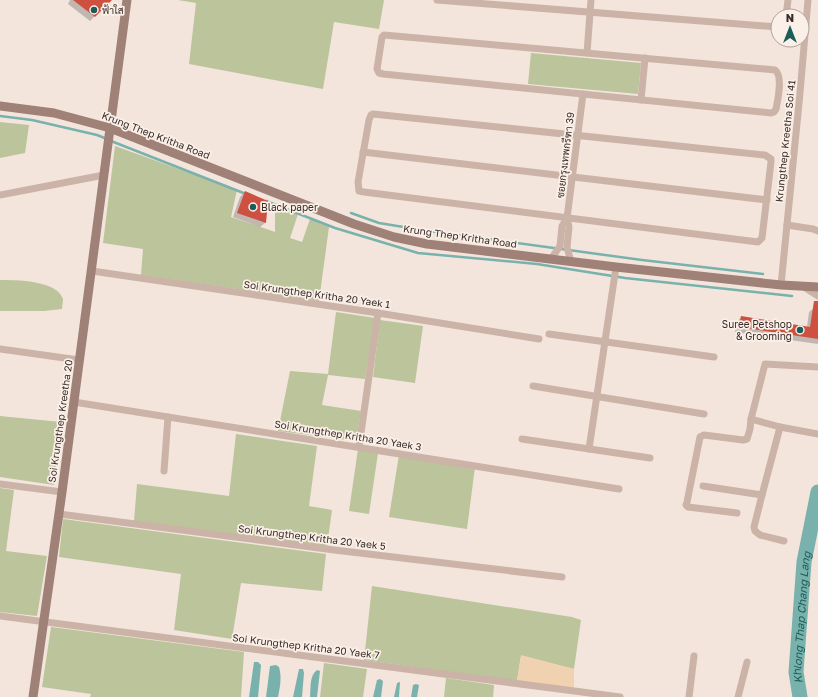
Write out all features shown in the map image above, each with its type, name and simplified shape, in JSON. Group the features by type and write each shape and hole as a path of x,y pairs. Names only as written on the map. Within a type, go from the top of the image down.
{"main road":[{"name":"Soi Krungthep Kreetha 20","path":"33,697 92,271 127,0"},
{"name":"Krung Thep Kritha Road","path":"0,106 54,113 109,132 375,232 427,244 551,259 615,270 818,287"}],"street":[{"path":"438,0 770,26"},
{"path":"587,53 592,0"},
{"name":"Krungthep Kreetha Soi 41","path":"780,285 808,0"},
{"path":"384,35 587,53 775,70 779,72 780,78 776,109 771,113 383,74 379,73 377,69 382,38 384,35"},
{"path":"642,100 645,58"},
{"name":"ซอยกรุงเทพกรีฑา 39","path":"571,262 567,247 569,226 567,218 583,94"},
{"path":"373,114 765,155 771,159 771,162 762,238 758,242 364,192 360,191 358,182 363,152 369,120 373,114"},
{"path":"363,152 767,200"},
{"path":"0,195 104,175"},
{"name":"ซอยกรุงเทพกรีฑา 39","path":"551,259 560,246 562,226 567,218"},
{"path":"787,225 818,231"},
{"path":"589,449 615,270"},
{"name":"Soi Krungthep Kritha 20 Yaek 1","path":"92,271 539,338"},
{"path":"802,286 818,296"},
{"path":"359,447 378,313"},
{"path":"549,334 714,357"},
{"path":"0,349 79,360"},
{"path":"737,513 688,507 686,505 700,437 704,435 743,440 747,439 765,364 818,367"},
{"path":"533,386 704,414"},
{"name":"Soi Krungthep Kritha 20 Yaek 3","path":"74,402 619,489"},
{"path":"164,470 168,417"},
{"path":"751,419 780,427 818,434"},
{"path":"780,427 754,527 755,531 760,535 784,541"},
{"path":"522,439 650,458"},
{"path":"0,484 62,492"},
{"path":"704,486 762,495"},
{"name":"Soi Krungthep Kritha 20 Yaek 5","path":"59,514 334,550 562,577"},
{"name":"Soi Krungthep Kritha 20 Yaek 7","path":"0,616 620,697"},
{"path":"689,697 694,656"},
{"path":"738,697 747,662"}],"green space":[{"path":"178,0 384,0 379,29 334,22 323,89 189,64 196,3"},
{"path":"531,53 641,63 638,94 528,84"},
{"path":"0,122 29,125 25,153 0,158"},
{"path":"115,146 237,190 231,217 275,232 275,204 298,214 290,238 302,242 310,219 329,227 319,301 141,275 143,249 103,243"},
{"path":"0,280 35,282 53,288 63,299 62,309 44,311 0,311"},
{"path":"336,312 375,318 365,379 328,375 322,405 361,411 356,441 278,431 290,371 328,374"},
{"path":"380,320 423,326 415,383 373,377"},
{"path":"0,416 61,422 54,485 0,477"},
{"path":"236,434 317,446 309,506 332,510 327,546 134,521 137,484 229,496"},
{"path":"358,449 378,453 369,514 349,511"},
{"path":"399,455 475,467 467,529 389,517"},
{"path":"0,488 14,490 6,551 47,556 37,616 0,612"},
{"path":"63,519 326,554 322,591 241,583 232,639 174,630 181,574 59,557"},
{"path":"372,586 572,617 581,620 574,669 521,656 517,681 364,660"},
{"path":"51,627 244,652 241,697 90,697 91,694 42,687"},
{"path":"324,663 367,669 363,697 320,697"},
{"path":"446,678 494,685 493,697 444,697"}],"sand":[{"path":"521,655 574,669 574,688 517,681"}],"water":[{"path":"254,662 258,662 261,665 258,697 249,697"},
{"path":"276,665 279,667 280,674 278,697 266,697 270,666"},
{"path":"299,669 303,669 304,673 302,697 293,697"},
{"path":"317,670 320,671 317,697 310,697 313,675"},
{"path":"380,679 383,681 381,697 373,697 377,680"},
{"path":"400,682 399,697 394,697 397,683"},
{"path":"413,685 419,685 417,697 411,697"}],"building":[{"name":"ฟ้าใส","path":"73,0 112,0 95,17"},
{"name":"Black paper","path":"245,191 268,201 266,223 237,213"},
{"path":"814,301 818,301 818,339 739,327 741,316 810,327"}],"waterway":[{"path":"0,116 32,120 97,135 107,139"},
{"path":"111,141 246,194"},
{"path":"266,201 335,228 418,253 537,264 625,278 792,296"},
{"path":"351,213 379,223 428,231 642,260 763,274"},
{"name":"Khlong Thap Chang Lang","path":"800,697 796,672 804,562 818,492"}],"place":[{"name":"ฟ้าใส","path":"94,10"},
{"name":"Black paper","path":"253,207"},
{"name":"Suree Petshop & Grooming","path":"800,330"}]}
